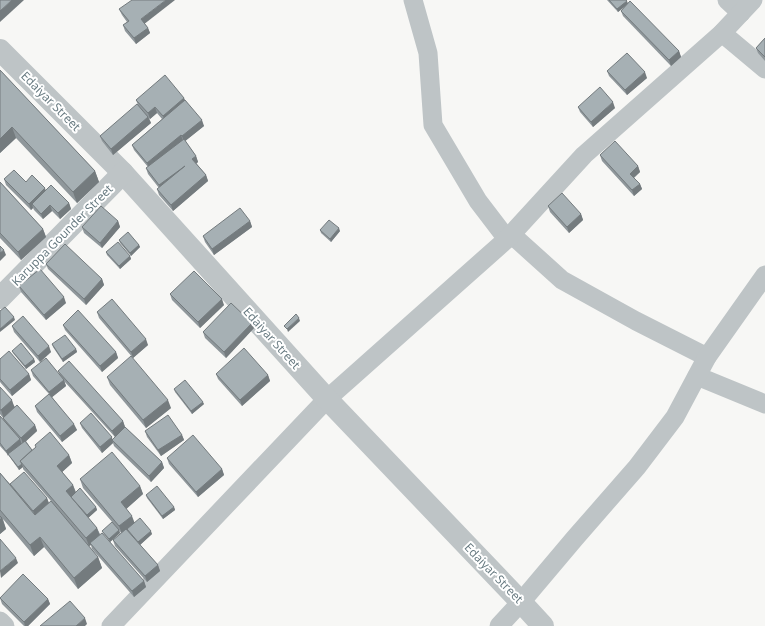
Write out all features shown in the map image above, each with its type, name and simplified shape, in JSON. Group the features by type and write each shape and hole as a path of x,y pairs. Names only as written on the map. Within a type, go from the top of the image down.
{"street":[{"path":"413,0 428,53 434,125 478,200 509,237 562,280 636,321 707,357"},
{"path":"111,626 327,399 509,237 584,156 722,32 747,6 727,0"},
{"path":"722,32 765,69"},
{"name":"Edaiyar Street","path":"0,50 123,173 327,399 543,626"},
{"name":"Karuppa Gounder Street","path":"0,298 123,173"},
{"path":"499,626 638,467 675,417 707,357 765,275"},
{"path":"697,376 765,404"},
{"path":"0,621 6,626"}],"building":[{"path":"0,0 12,0 0,11"},
{"path":"132,0 166,0 141,19 148,28 134,38 123,25 129,21 119,9"},
{"path":"609,0 626,0 627,1 617,9"},
{"path":"630,1 679,51 669,60 621,11"},
{"path":"765,38 765,57 756,48"},
{"path":"627,53 645,72 625,90 607,71"},
{"path":"0,70 95,171 73,192 12,127 0,139"},
{"path":"165,75 184,98 163,116 155,107 148,113 136,100"},
{"path":"600,87 613,102 591,122 578,107"},
{"path":"185,100 202,120 147,163 132,145"},
{"path":"137,104 148,117 111,149 100,136"},
{"path":"184,139 196,156 192,159 206,175 171,205 157,189 185,166 159,185 146,168"},
{"path":"615,141 638,166 630,174 640,184 632,190 600,155"},
{"path":"14,170 26,182 32,175 45,188 29,204 4,179"},
{"path":"0,182 43,229 18,252 0,233"},
{"path":"51,185 69,203 58,213 50,205 41,214 32,204"},
{"path":"562,193 581,214 567,227 548,206"},
{"path":"101,206 118,221 100,243 82,227"},
{"path":"240,208 250,221 212,249 203,236"},
{"path":"329,220 339,228 330,239 320,230"},
{"path":"128,232 139,245 130,253 119,240"},
{"path":"118,242 130,256 119,266 106,252"},
{"path":"65,244 102,279 84,299 46,264"},
{"path":"0,246 4,250 0,253"},
{"path":"40,269 64,297 44,315 19,286"},
{"path":"194,271 222,299 198,322 170,294"},
{"path":"112,299 146,339 131,352 97,312"},
{"path":"231,303 252,323 224,352 203,332"},
{"path":"5,307 14,317 0,329 0,311"},
{"path":"78,310 116,352 100,366 63,325"},
{"path":"296,314 299,318 287,329 284,326"},
{"path":"23,316 49,346 38,356 12,326"},
{"path":"65,335 76,349 62,359 52,344"},
{"path":"21,343 34,359 25,366 12,351"},
{"path":"244,348 268,375 240,400 216,374"},
{"path":"9,351 29,374 10,390 0,379 0,359"},
{"path":"131,356 168,400 143,420 107,377"},
{"path":"46,358 64,380 49,392 31,370"},
{"path":"69,361 123,421 112,431 58,371"},
{"path":"185,380 203,402 191,411 174,389"},
{"path":"0,387 12,400 1,410 0,410"},
{"path":"49,394 74,424 60,436 35,406"},
{"path":"17,405 35,425 21,438 3,418"},
{"path":"91,413 112,437 100,447 80,423"},
{"path":"168,415 182,435 158,450 145,431"},
{"path":"0,416 20,439 6,451 0,443"},
{"path":"125,427 162,462 149,476 112,440"},
{"path":"50,432 69,455 57,466 73,485 66,491 97,528 86,538 20,461"},
{"path":"193,435 222,469 196,492 167,458"},
{"path":"25,441 32,450 20,461 22,464 18,467 8,454"},
{"path":"112,452 140,486 121,502 132,516 119,526 80,479"},
{"path":"24,472 47,498 33,511 10,484"},
{"path":"0,473 35,515 51,501 98,557 74,578 40,537 30,545 0,510"},
{"path":"157,486 174,507 162,516 146,495"},
{"path":"80,488 96,507 87,515 71,497"},
{"path":"140,518 151,531 138,542 127,529"},
{"path":"112,522 119,530 109,539 102,531"},
{"path":"126,529 158,565 145,576 113,540"},
{"path":"102,533 144,581 132,591 90,543"},
{"path":"0,539 16,558 0,571"},
{"path":"23,574 48,599 24,622 0,598"},
{"path":"70,601 85,618 76,626 40,626"}]}
